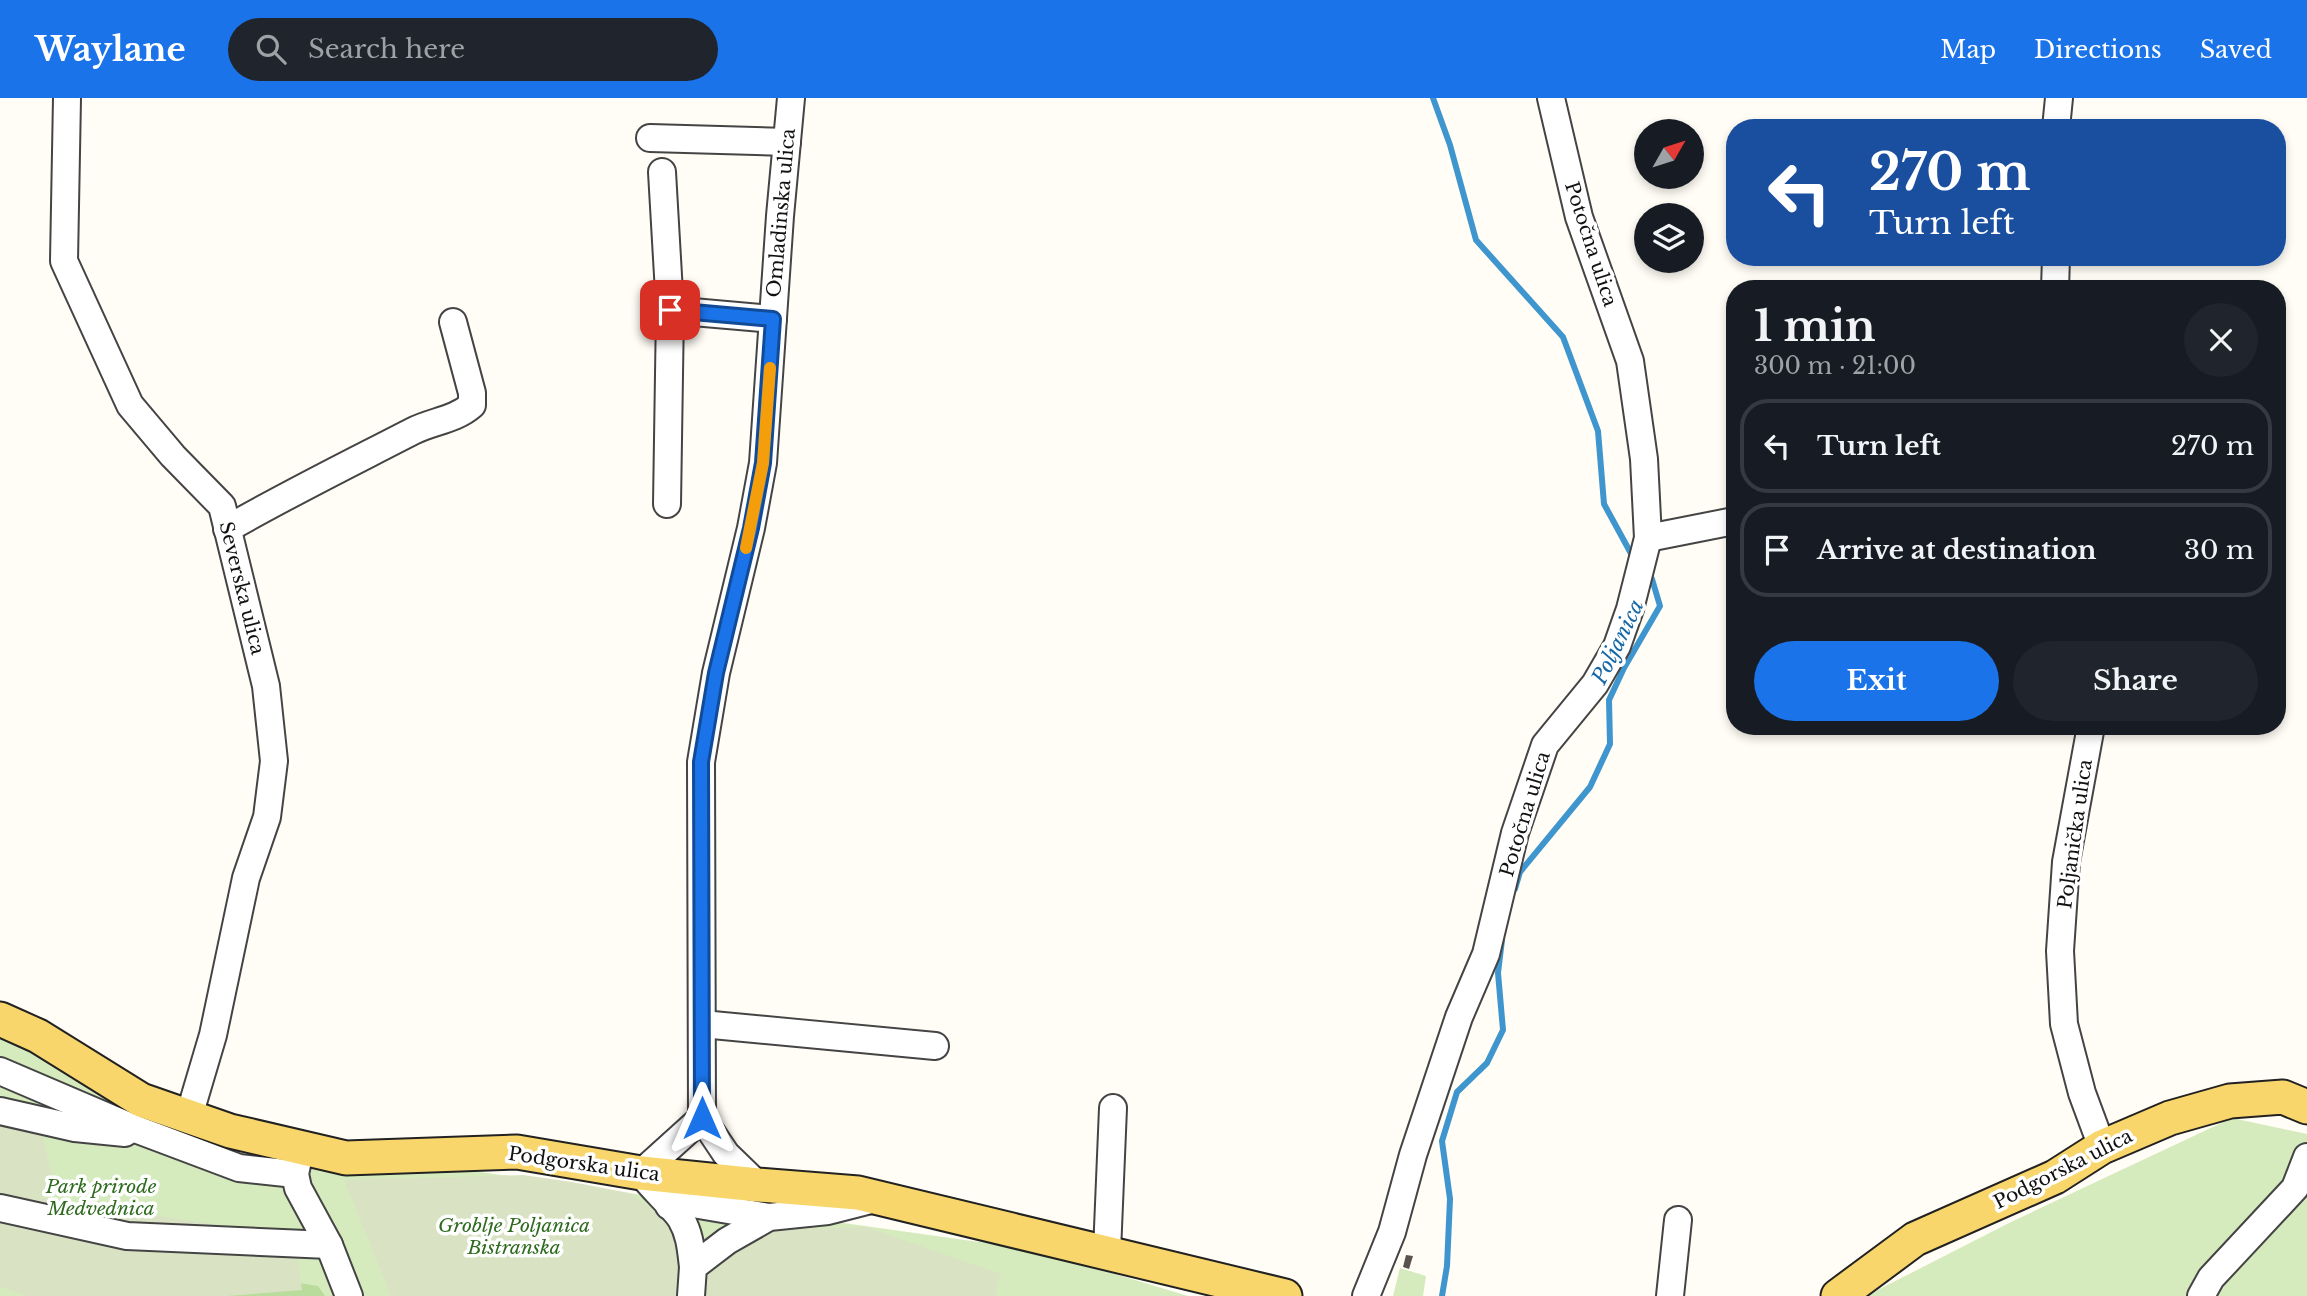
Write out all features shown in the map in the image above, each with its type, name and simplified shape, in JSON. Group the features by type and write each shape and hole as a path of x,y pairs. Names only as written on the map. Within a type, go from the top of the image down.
{"main road":[{"name":"Podgorska ulica","path":"0,1019 38,1036 141,1100 230,1131 298,1160 517,1152 641,1173 859,1193 1285,1296"},
{"name":"Podgorska ulica","path":"1848,1294 1915,1239 2055,1177 2102,1147 2170,1118 2230,1101 2283,1097 2307,1107"}],"street":[{"name":"Severska ulica","path":"67,98 64,261 131,405 173,456 222,506 266,686 274,761 267,817 246,878 213,1035 189,1116"},
{"name":"Omladinska ulica","path":"702,1118 701,762 716,673 751,528 763,463 791,98"},
{"name":"Potočna ulica","path":"1366,1296 1392,1232 1413,1155 1459,1017 1486,954 1515,833 1545,745 1595,684 1618,646 1646,545 1644,459 1630,361 1579,216 1551,98"},
{"path":"2057,119 2059,98"},
{"path":"650,138 787,142"},
{"path":"662,172 670,310 667,504"},
{"path":"670,310 773,319"},
{"path":"228,529 419,428 461,415 472,405 472,393 453,322"},
{"path":"1646,545 1726,523"},
{"name":"Poljanička ulica","path":"2089,735 2066,862 2060,951 2064,1024 2082,1093 2102,1147"},
{"path":"702,1024 935,1046"},
{"path":"0,1071 138,1130 239,1168 298,1160 298,1188 329,1245 349,1296"},
{"path":"1107,1252 1113,1108"},
{"path":"1,1115 122,1134 138,1130"},
{"path":"691,1296 693,1267 689,1238 680,1217 653,1190 641,1173 702,1118 726,1154 758,1185"},
{"path":"2201,1296 2211,1278 2295,1188 2307,1157"},
{"path":"669,1206 693,1204 769,1217 828,1211 880,1198"},
{"path":"0,1208 127,1236 329,1245"},
{"path":"693,1267 727,1241 769,1217"},
{"path":"1670,1296 1678,1220"}],"green space":[{"name":"Park prirode Medvednica","path":"0,1030 301,1147 1036,1250 1188,1296 0,1296"},
{"path":"2232,1118 2307,1134 2307,1296 1866,1296 2011,1222"},
{"path":"0,1119 41,1128 53,1180 44,1198 295,1237 302,1290 227,1296 27,1296 0,1287"},
{"name":"Groblje Poljanica Bistranska","path":"523,1175 629,1193 667,1219 706,1259 775,1229 866,1227 1001,1274 995,1296 391,1296 344,1180"},
{"path":"1400,1268 1426,1276 1423,1296 1393,1296"},
{"path":"261,1277 318,1286 325,1296 207,1296"}],"building":[{"path":"1406,1255 1413,1256 1409,1269 1403,1267"}],"waterway":[{"name":"Poljanica","path":"1433,98 1450,145 1476,240 1563,337 1598,431 1604,504 1634,559"},
{"name":"Poljanica","path":"1515,889 1520,872 1590,787 1610,744 1609,700 1660,606 1652,579 1646,572"},
{"name":"Poljanica","path":"1442,1296 1447,1266 1450,1199 1442,1141 1457,1092 1487,1063 1503,1030 1498,973 1502,940"}],"slow traffic":[{"path":"746,548 763,463 770,368"}],"route":[{"path":"670,310 773,319 763,463 751,528 716,673 701,762 702,1118"}]}
